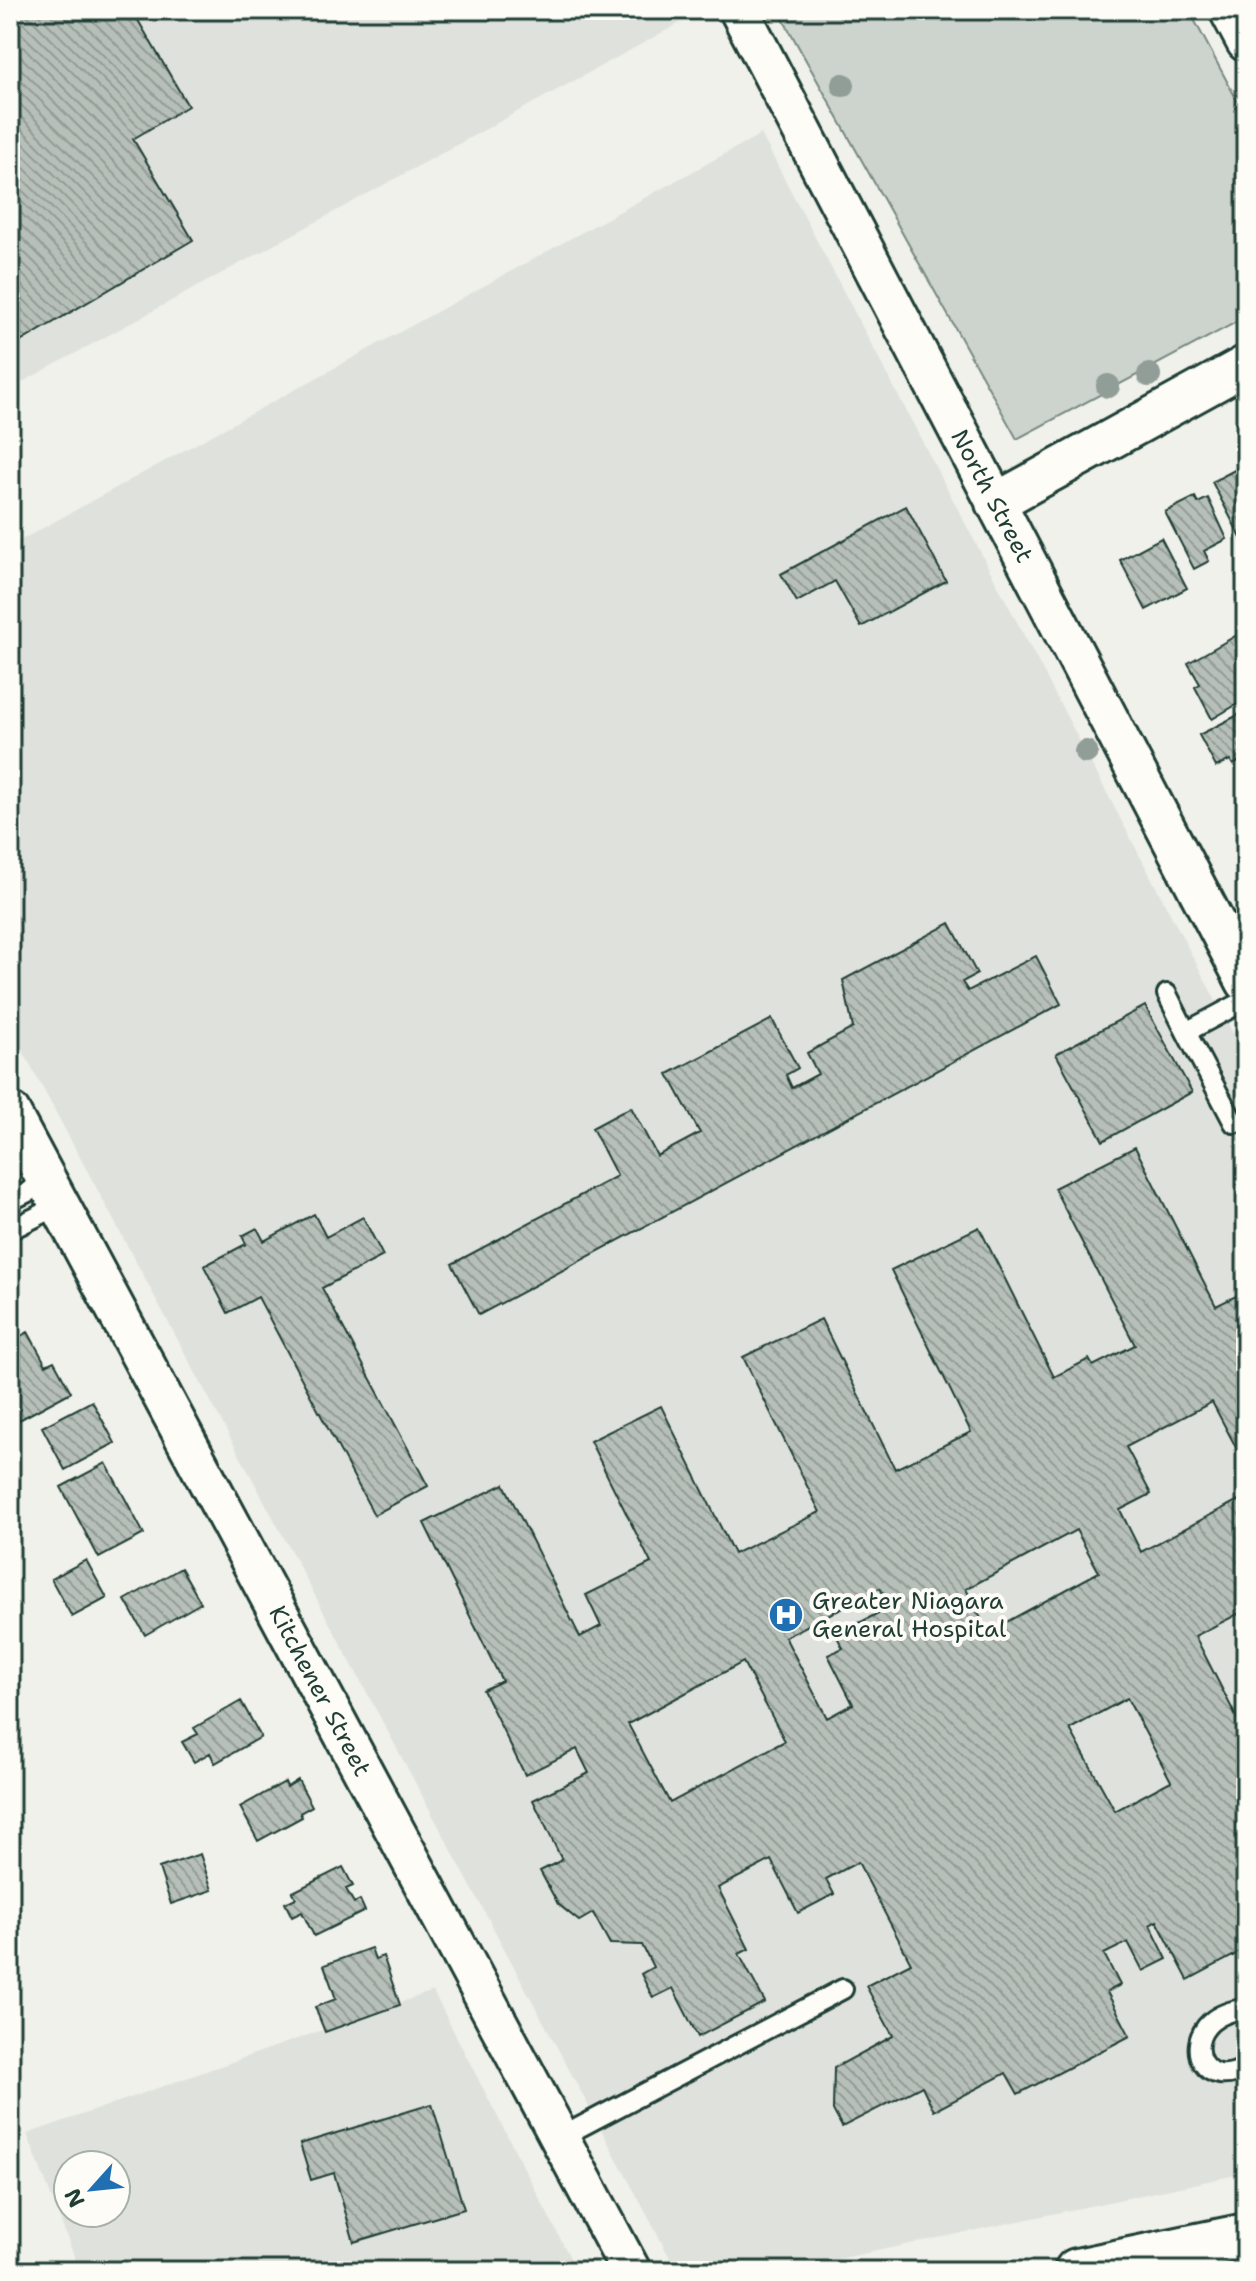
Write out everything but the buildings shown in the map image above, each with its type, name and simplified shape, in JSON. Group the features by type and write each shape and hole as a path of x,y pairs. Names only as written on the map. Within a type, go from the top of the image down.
{"street":[{"name":"North Street","path":"739,10 1246,982"},
{"path":"1229,10 1246,42"},
{"path":"995,503 1246,365"},
{"name":"Kitchener Street","path":"10,1112 631,2271"},
{"path":"1077,2271 1246,2236"}],"lane":[{"path":"1167,994 1234,1123"},
{"path":"1186,1032 1246,1000"},
{"path":"10,1201 54,1194"},
{"path":"10,1230 54,1194"},
{"path":"559,2138 843,1989"},
{"path":"1246,2008 1209,2023 1203,2031 1199,2052 1214,2074 1235,2074 1246,2067"}],"shaded area":[{"path":"10,10 673,10 680,23 10,389"},
{"path":"778,10 1189,10 1246,117 1246,317 1017,439"},
{"name":"Greater Niagara General Hospital","path":"761,134 1246,1058 1246,2173 782,2271 677,2271 10,1027 10,546"},
{"path":"433,1991 577,2271 80,2271 64,2229 132,2229 132,2149 52,2149 52,2199 27,2134"}],"place":[{"name":"Greater Niagara General Hospital","path":"786,1615"}]}
